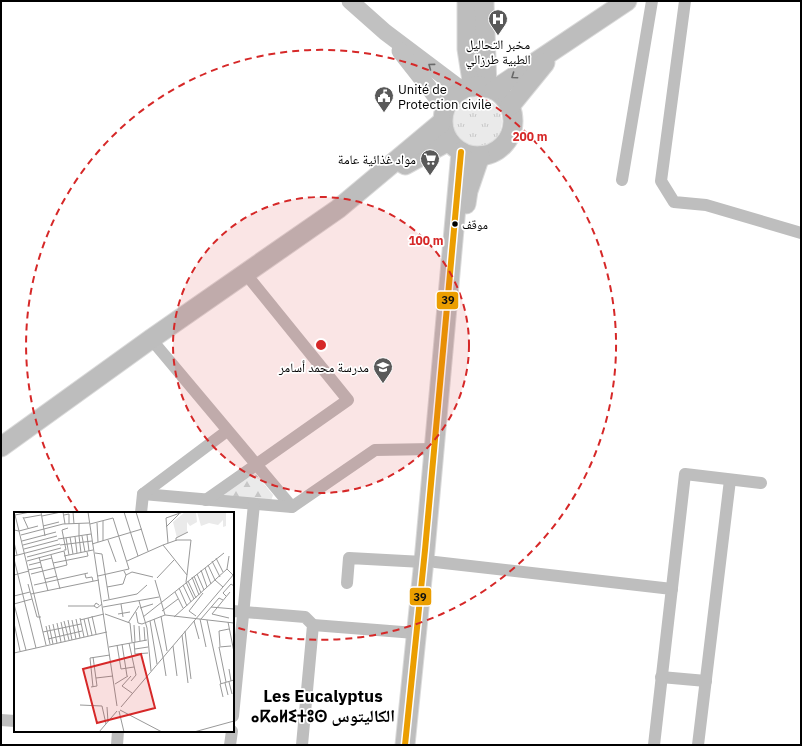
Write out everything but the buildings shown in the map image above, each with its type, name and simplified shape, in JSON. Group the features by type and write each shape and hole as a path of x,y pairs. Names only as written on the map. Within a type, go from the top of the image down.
{"main road":[{"path":"350,1 385,32 510,106 513,118 512,130 508,140 501,148 491,154 480,156 470,155 455,146"},
{"path":"467,1 467,49 479,89"},
{"path":"479,89 484,1"},
{"path":"1,447 151,339 338,209 370,183 443,115 453,96 479,89 558,46 627,1"},
{"path":"385,32 443,115 455,146 433,449 429,562 417,745"},
{"path":"510,106 558,46"},
{"path":"370,183 455,146"},
{"path":"405,745 415,634 429,562 468,191 480,156"}],"street":[{"path":"622,180 652,1"},
{"path":"685,1 661,181 674,202 706,205 801,233"},
{"path":"206,500 348,400 245,273"},
{"path":"151,339 292,507"},
{"path":"141,512 143,494 227,431"},
{"path":"143,494 292,507 375,450 433,449"},
{"path":"654,745 685,474 761,483"},
{"path":"698,745 730,480"},
{"path":"234,695 238,611 254,504"},
{"path":"346,583 349,558 429,562 672,589"},
{"path":"238,611 305,617 313,626 415,634"},
{"path":"302,745 313,626"},
{"path":"662,677 706,681"},
{"path":"1,720 14,722"},
{"path":"117,745 118,732"},
{"path":"230,745 232,732"}],"green space":[{"path":"477,97 491,101 498,108 502,122 498,136 491,143 477,147 463,143 456,136 452,122 456,108 463,101"},
{"path":"255,473 273,495 271,501 222,496"}],"transit line":[{"name":"39","path":"405,745 425,550 461,152"}],"place":[{"name":"مخبر التحاليل الطبية طرزالي","path":"498,36"},
{"name":"Unité de Protection civile","path":"384,113"},
{"name":"مواد غذائية عامة","path":"430,176"},
{"name":"موقف","path":"455,224"},
{"name":"مدرسة محمد أسامر","path":"383,384"}],"district":[{"name":"Les Eucalyptus ⴰⴽⴰⵍⵉⵜⵓⵙ الكاليتوس","path":"323,706"}]}
